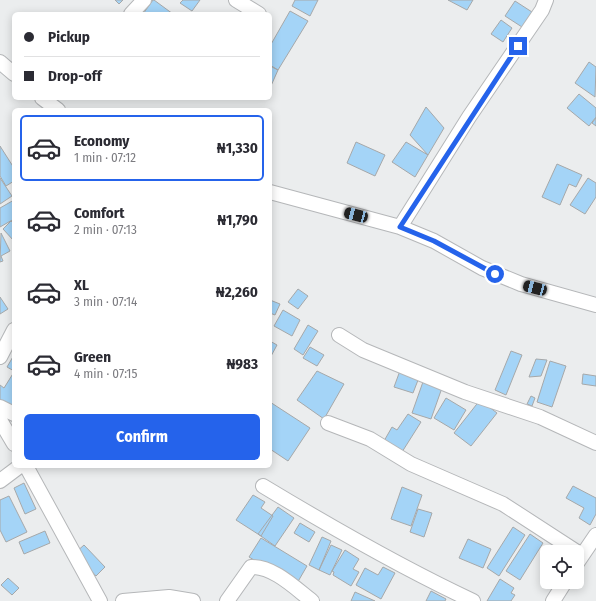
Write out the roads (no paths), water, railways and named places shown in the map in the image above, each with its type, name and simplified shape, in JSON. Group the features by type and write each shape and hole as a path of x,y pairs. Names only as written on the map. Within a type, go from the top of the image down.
{"street":[{"path":"133,12 144,0"},
{"path":"236,0 256,12"},
{"path":"400,227 470,117 542,10 546,0"},
{"path":"0,62 12,72"},
{"path":"272,193 400,227 434,241 482,268 521,284 596,305"},
{"path":"0,357 12,334"},
{"path":"338,335 363,350 465,392 540,417 596,443"},
{"path":"0,407 12,413"},
{"path":"0,420 12,441"},
{"path":"328,423 370,439 411,464 503,504 562,545"},
{"path":"0,481 17,468"},
{"path":"27,468 100,601"},
{"path":"263,486 332,528 427,579 473,601"},
{"path":"584,549 596,534"},
{"path":"227,601 251,567 260,566 282,578 312,601"},
{"path":"553,601 561,589"},
{"path":"123,601 169,597 193,601"}]}
